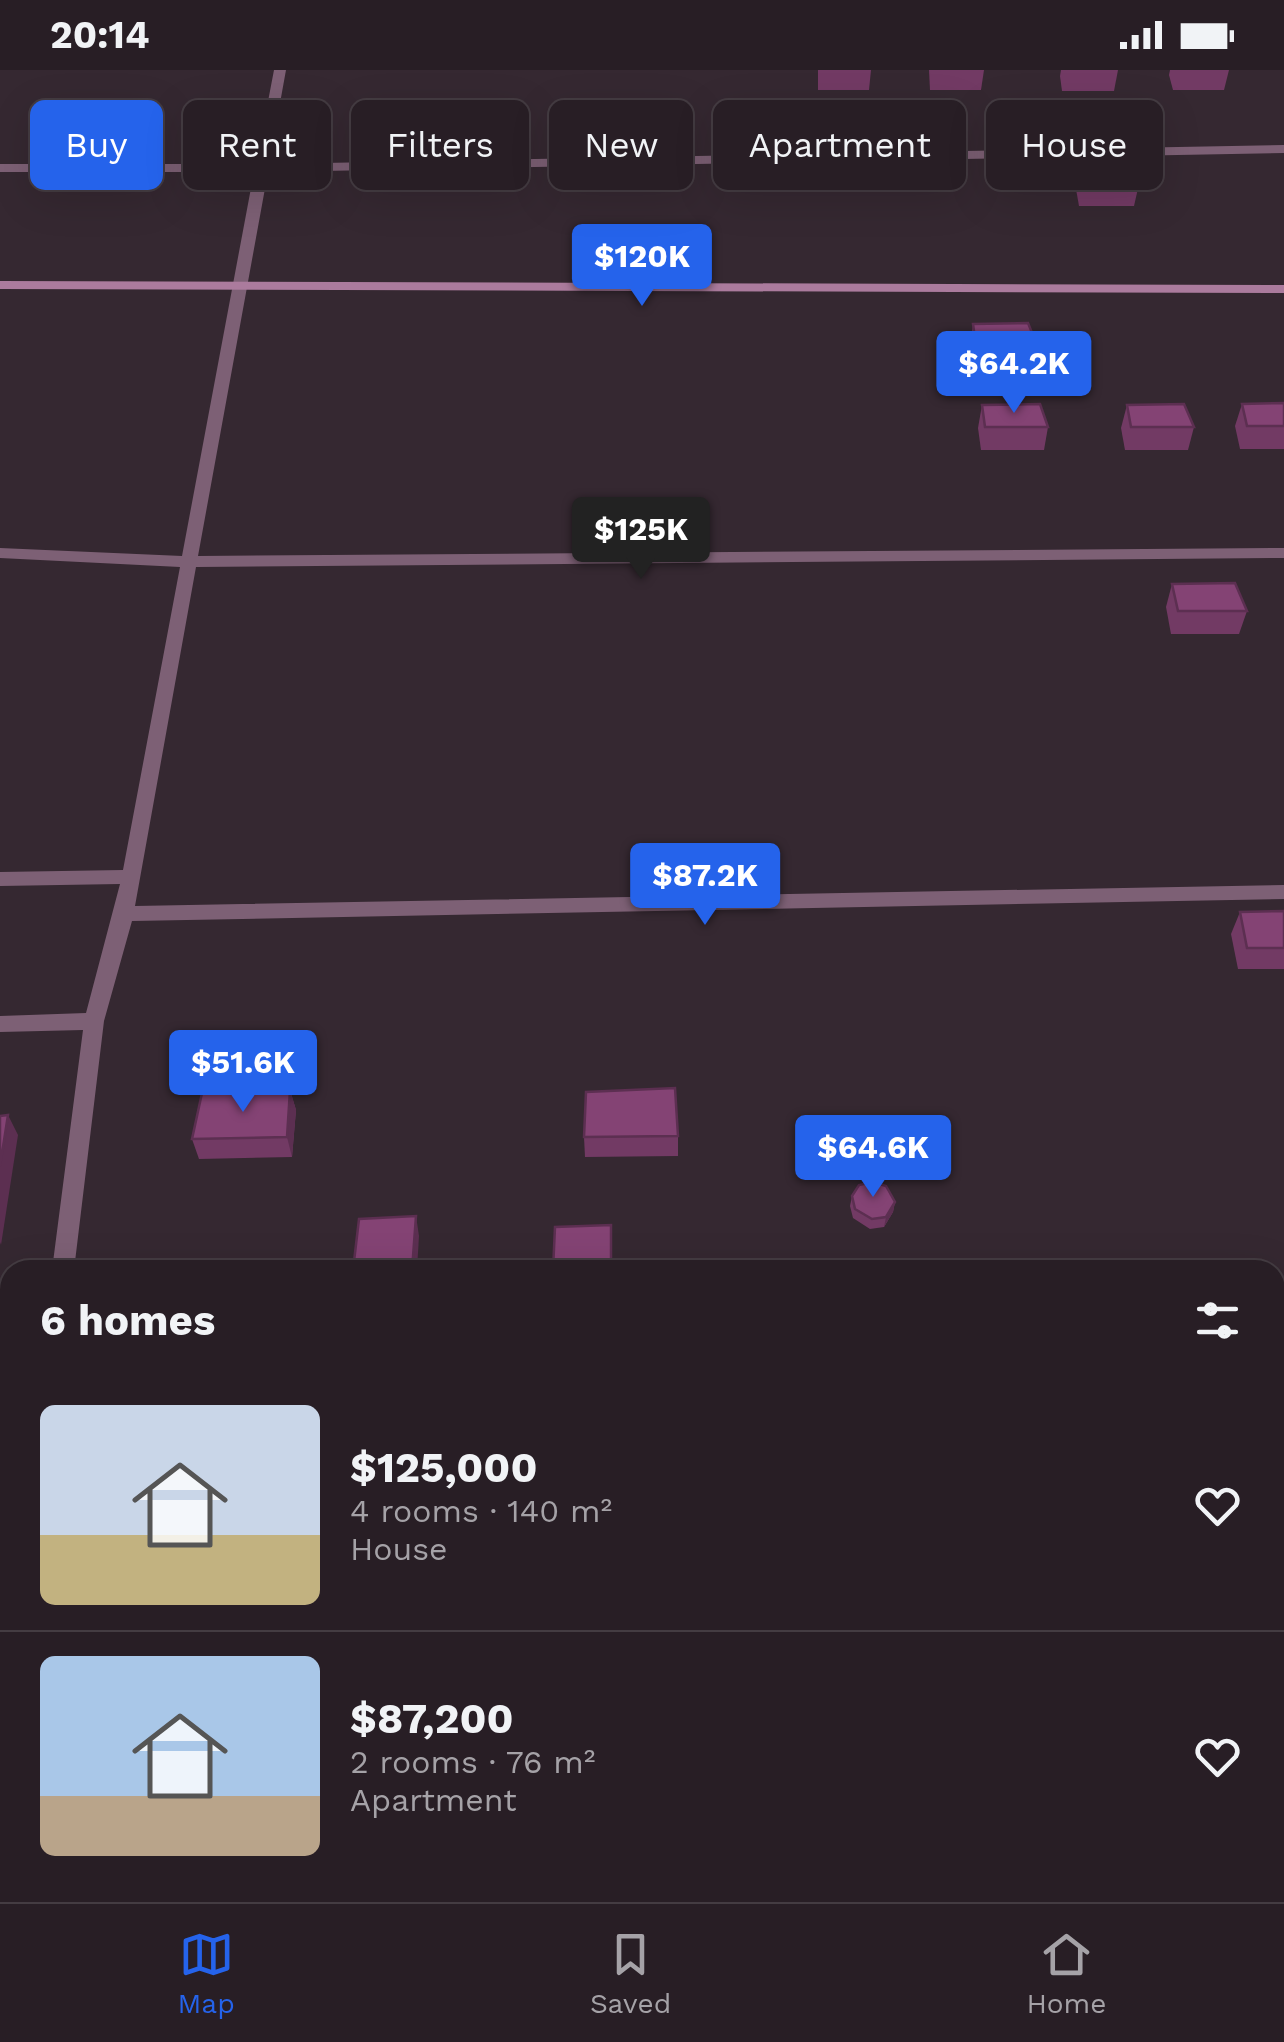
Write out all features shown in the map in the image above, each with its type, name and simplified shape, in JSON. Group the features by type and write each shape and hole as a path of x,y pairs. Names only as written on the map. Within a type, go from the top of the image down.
{"street":[{"path":"274,100 280,70"},
{"path":"331,167 1284,149"},
{"path":"0,168 183,168"},
{"path":"65,1260 94,1021 124,914 258,190"},
{"path":"0,285 1284,289"},
{"path":"0,553 190,562 1284,553"},
{"path":"0,878 131,877"},
{"path":"124,914 1284,892"},
{"path":"0,1024 94,1021"}],"building":[{"path":"1028,323 1037,345 976,345 973,324"},
{"path":"1284,403 1284,426 1247,426 1242,404"},
{"path":"1040,404 1048,427 985,427 982,405"},
{"path":"1184,404 1194,427 1131,427 1127,405"},
{"path":"1235,583 1247,611 1178,611 1172,584"},
{"path":"1284,911 1284,948 1247,948 1240,912"},
{"path":"675,1088 678,1136 584,1137 586,1092"},
{"path":"290,1090 287,1137 192,1139 202,1093"},
{"path":"8,1115 0,1166 0,1116"},
{"path":"873,1182 886,1186 895,1202 886,1217 872,1219 855,1209 852,1196 859,1185"},
{"path":"416,1216 413,1260 354,1260 359,1219"},
{"path":"611,1225 611,1260 553,1260 555,1227"}]}
